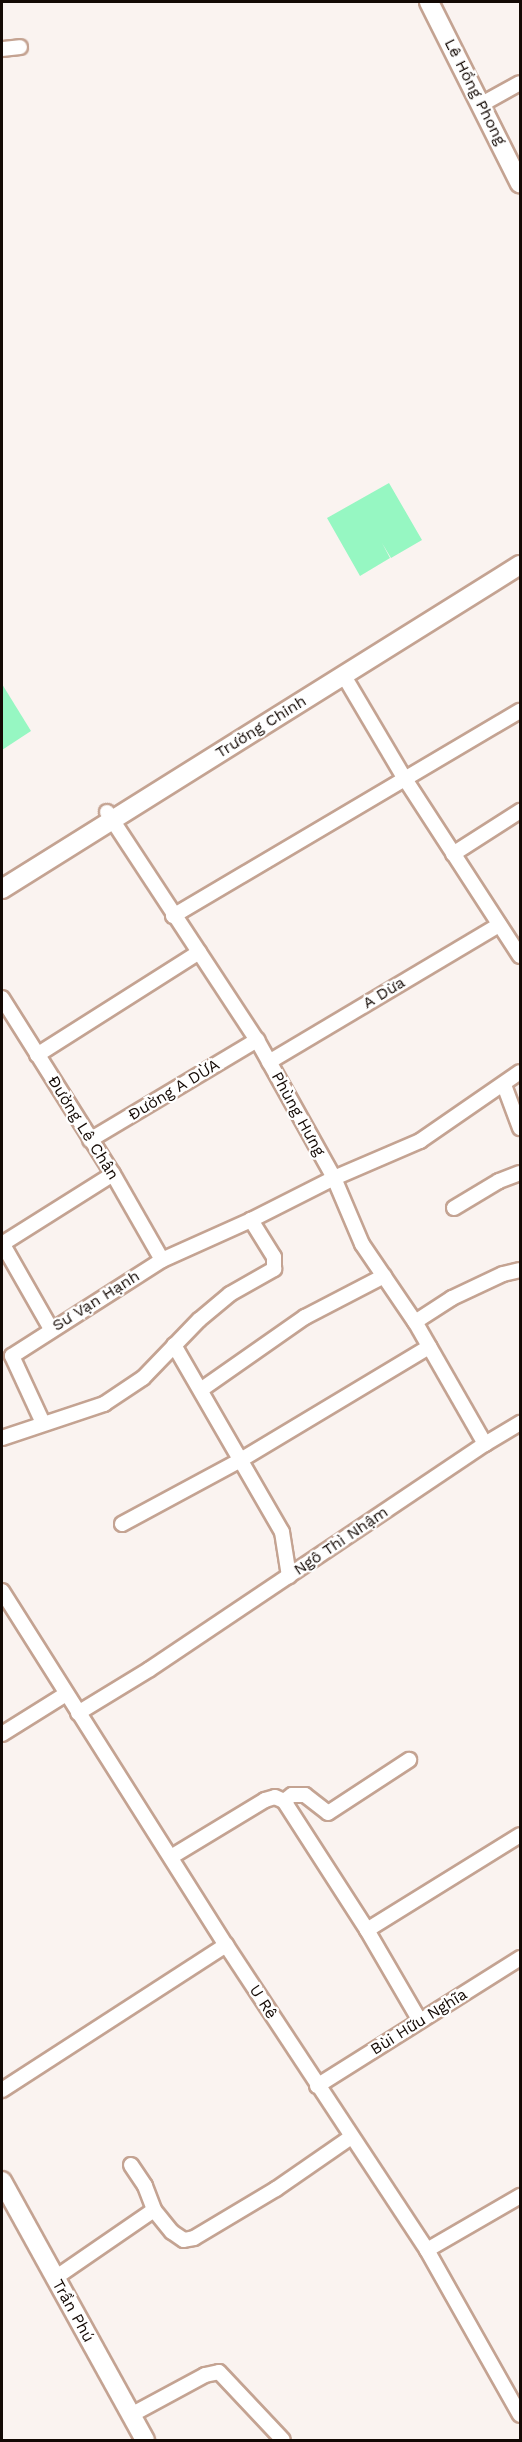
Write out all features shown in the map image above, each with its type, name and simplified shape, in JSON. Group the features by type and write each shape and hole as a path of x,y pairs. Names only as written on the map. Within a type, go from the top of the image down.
{"street":[{"name":"Lê Hồng Phong","path":"429,2 520,184"},
{"path":"2,49 20,47"},
{"path":"482,105 520,83"},
{"name":"Trường Chinh","path":"2,889 110,816 520,555"},
{"name":"Trường Chinh","path":"2,878 344,676 520,565"},
{"path":"344,676 405,779 499,925 515,938 520,956"},
{"path":"173,916 520,711"},
{"path":"453,854 520,811"},
{"name":"Phùng Hưng","path":"110,816 173,916 257,1040 334,1178 362,1244 415,1322"},
{"name":"A Dừa","path":"269,1062 499,925"},
{"path":"38,1055 199,952"},
{"name":"Đường Lê Chân","path":"2,998 113,1174 162,1260"},
{"name":"Đường A DỪA","path":"90,1140 257,1040"},
{"name":"Sư Vạn Hạnh","path":"43,1423 7,1359 162,1260 251,1220 334,1178 420,1141 520,1072"},
{"path":"504,1085 520,1128"},
{"path":"454,1208 499,1181 520,1173"},
{"path":"51,1329 2,1244 113,1174"},
{"path":"2,1438 104,1404 143,1378 174,1345 230,1294 274,1269 274,1257 251,1220"},
{"path":"485,1444 415,1322 452,1298 502,1274 520,1270"},
{"path":"202,1389 305,1317 384,1276"},
{"path":"174,1345 202,1389 239,1461 282,1532 289,1576"},
{"path":"122,1524 239,1461 429,1347"},
{"name":"Ngô Thì Nhậm","path":"78,1713 150,1669 485,1444 520,1423"},
{"name":"U Rê","path":"2,1591 226,1945 426,2250 520,2415"},
{"path":"2,1734 66,1694"},
{"path":"284,1801 292,1795 305,1795 328,1813 410,1760"},
{"path":"171,1857 265,1800 275,1797 284,1801 367,1930 420,2021"},
{"path":"367,1930 520,1835"},
{"path":"2,2090 226,1945"},
{"name":"Bùi Hữu Nghĩa","path":"317,2086 520,1958"},
{"path":"131,2165 145,2186 154,2210 172,2232 184,2240 194,2238 276,2189 351,2137"},
{"name":"Trần Phú","path":"2,2181 145,2440"},
{"path":"426,2250 520,2196"},
{"path":"55,2278 154,2210"},
{"path":"131,2415 205,2375 219,2372 283,2440"}],"green space":[{"path":"389,483 422,540 391,558 382,543 390,558 360,576 327,518"},
{"path":"2,684 31,731 2,750"}]}
